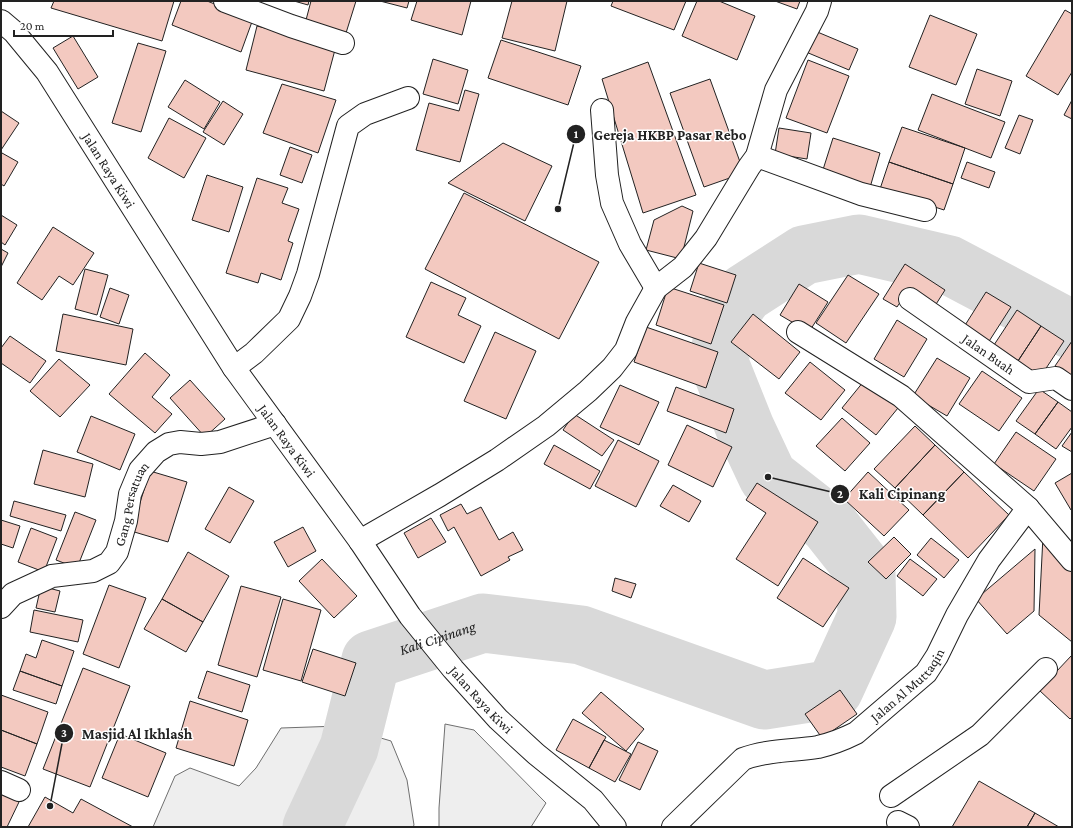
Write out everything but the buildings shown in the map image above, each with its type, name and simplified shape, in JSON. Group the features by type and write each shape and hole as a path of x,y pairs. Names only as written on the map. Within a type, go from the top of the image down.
{"street":[{"path":"225,1 291,26 343,43"},
{"path":"360,541 497,460 546,426 588,391 612,368 626,350 637,322 656,288 683,267 701,244 757,156 776,90 817,11 820,1"},
{"name":"Jalan Raya Kiwi","path":"1,21 14,32 47,72 234,368 360,541 410,616 453,669 498,719 536,754 593,800 615,827"},
{"path":"234,368 254,353 289,319 300,296 308,274 348,126 365,114 408,98"},
{"path":"602,110 607,176 612,203 630,244 656,288"},
{"path":"757,156 861,194 925,210"},
{"name":"Jalan Buah","path":"910,299 1029,382 1056,378 1072,389"},
{"path":"798,332 900,396 1028,508 1072,560"},
{"name":"Gang Persatuan","path":"1,607 13,594 52,576 93,570 109,563 117,552 126,521 130,494 140,470 156,452 169,444 180,442 201,444 220,442 275,424"},
{"name":"Jalan Al Muttaqin","path":"673,827 743,760 754,755 820,747 846,738 856,733 926,673 937,656 957,615 989,560 1028,508"},
{"path":"891,796 980,735 1046,669"}],"shaded area":[{"path":"445,724 474,730 546,803 531,827 439,827"},
{"path":"340,726 391,741 407,780 414,825 413,827 153,827 175,776 190,768 239,786 256,768 281,728"}],"waterway":[{"name":"Kali Cipinang","path":"312,827 349,748 371,660 483,623 581,635 764,700 834,689 867,617 866,572 828,524 768,477 745,428 719,363 725,319 745,293 804,255 859,244 949,265 1072,330"}],"place":[{"name":"Gereja HKBP Pasar Rebo","path":"558,209"},
{"name":"Kali Cipinang","path":"768,477"},
{"name":"Masjid Al Ikhlash","path":"50,806"}]}
